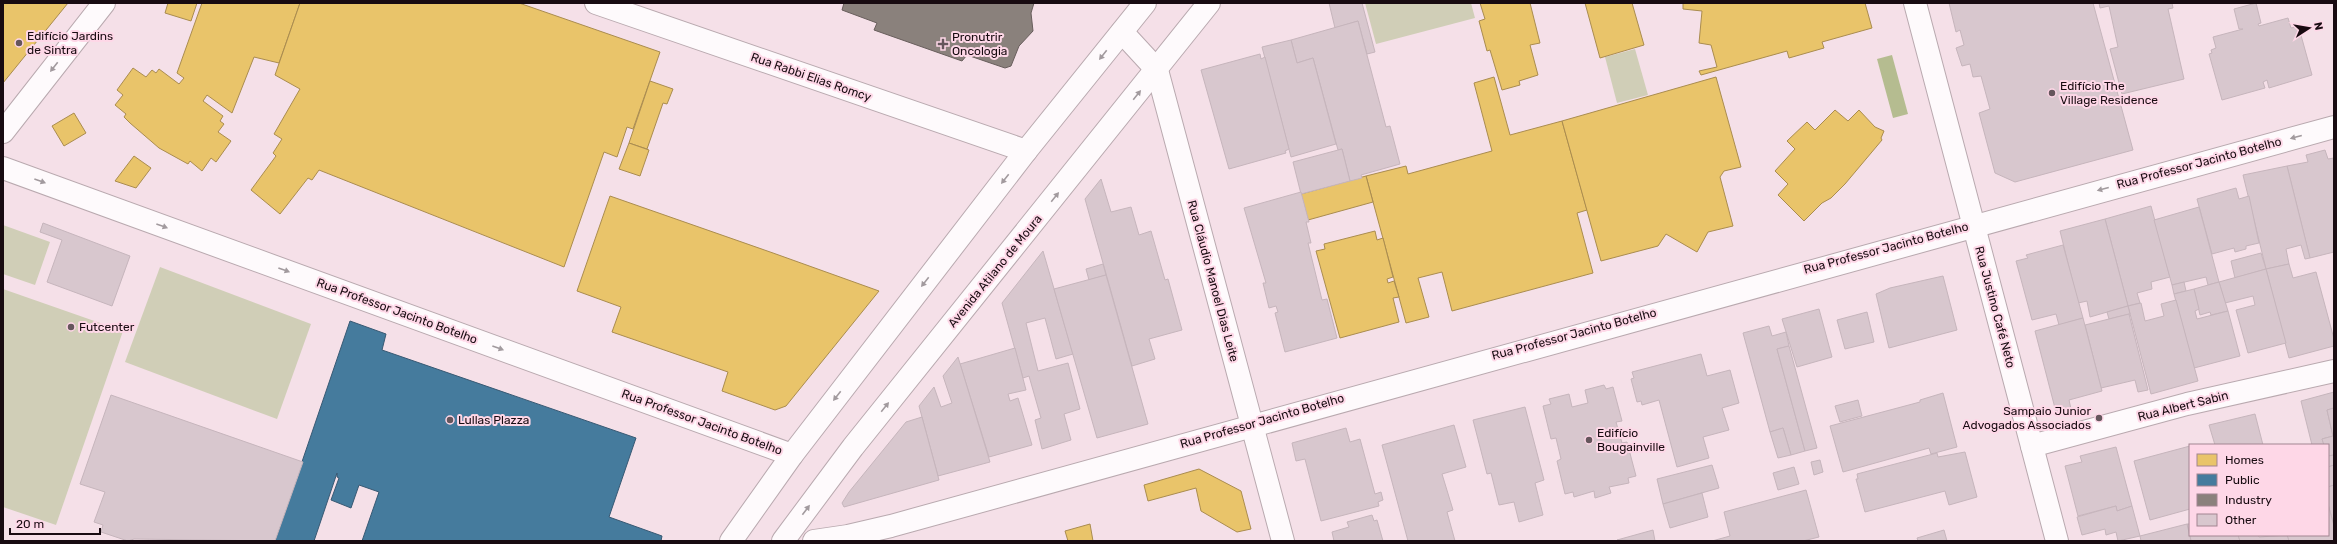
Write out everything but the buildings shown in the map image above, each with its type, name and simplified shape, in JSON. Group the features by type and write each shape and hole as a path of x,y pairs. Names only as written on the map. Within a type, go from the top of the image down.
{"street":[{"path":"3,132 104,3"},
{"name":"Rua Rabbi Elias Romcy","path":"596,3 1026,151"},
{"path":"736,540 792,455 1026,151 1145,3"},
{"name":"Avenida Atilano de Moura","path":"783,541 853,447 1157,70 1209,3"},
{"name":"Rua Justino Café Neto","path":"1915,3 2057,541"},
{"name":"Rua Cláudio Manoel Dias Leite","path":"1122,32 1157,70 1283,541"},
{"name":"Rua Professor Jacinto Botelho","path":"814,541 848,536 891,526 1251,423 1973,224 2334,127"},
{"name":"Rua Professor Jacinto Botelho","path":"3,168 792,455"},
{"name":"Rua Albert Sabin","path":"2032,446 2187,404 2334,371"}],"shaded area":[{"path":"1365,3 1471,3 1475,18 1376,44"},
{"path":"1635,49 1648,95 1617,103 1605,57"},
{"path":"1892,55 1908,114 1893,118 1877,59"},
{"path":"3,225 50,242 35,285 3,274"},
{"path":"160,267 311,324 277,419 125,362"},
{"path":"3,289 123,331 56,525 3,507"}],"place":[{"name":"Edifício Jardins de Sintra","path":"19,43"},
{"name":"Pronutrir Oncologia","path":"943,44"},
{"name":"Edifício The Village Residence","path":"2052,93"},
{"name":"Futcenter","path":"71,327"},
{"name":"Sampaio Junior Advogados Associados","path":"2099,418"},
{"name":"Lullas Plazza","path":"450,420"},
{"name":"Edifício Bougainville","path":"1589,440"}]}
